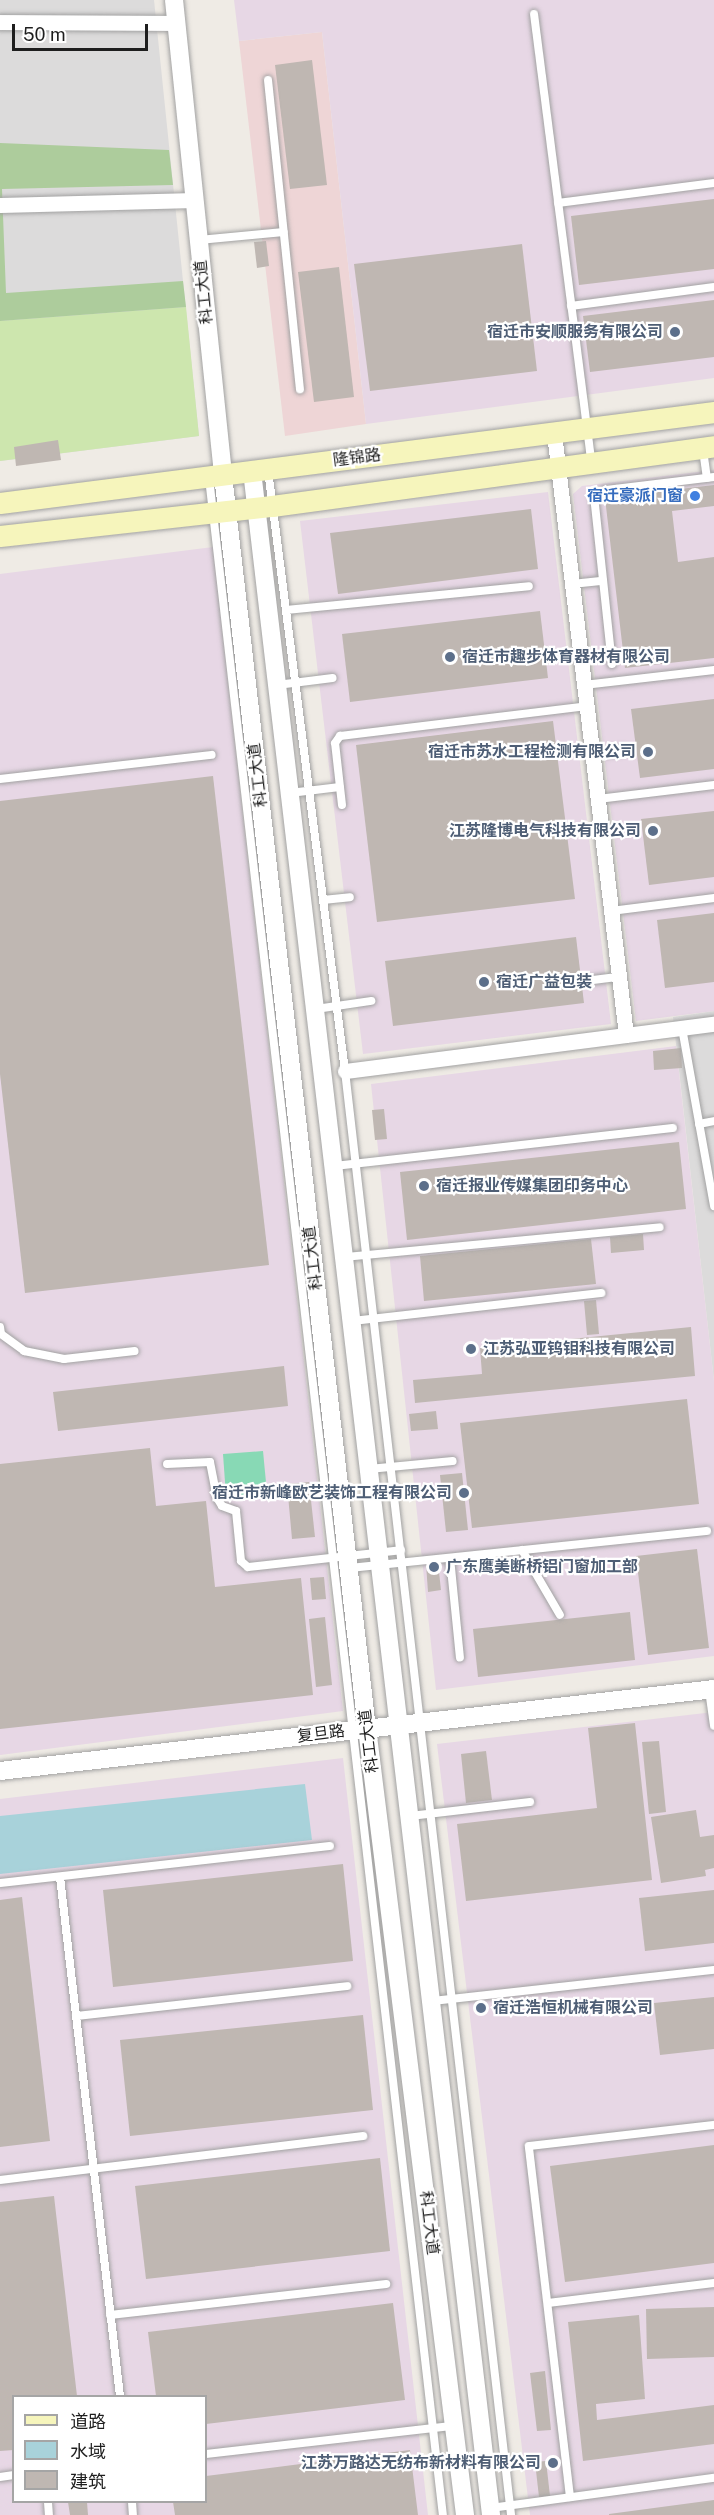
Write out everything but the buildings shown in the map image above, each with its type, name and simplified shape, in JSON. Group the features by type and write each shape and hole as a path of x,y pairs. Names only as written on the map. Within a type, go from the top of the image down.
{"main road":[{"name":"隆锦路","path":"0,503 714,412"},
{"path":"0,536 264,507 708,447"}],"street":[{"name":"科工大道","path":"174,0 199,240 216,476 343,1561 360,1730 465,2515"},
{"path":"0,22 177,23"},
{"path":"0,205 195,200"},
{"path":"554,433 626,1035"},
{"name":"科工大道","path":"260,470 286,684 290,793 369,1470 410,1816 441,2000 491,2512"},
{"path":"345,1071 714,1024"},
{"name":"复旦路","path":"0,1772 711,1690"}],"lane":[{"path":"534,14 591,462"},
{"path":"268,80 300,389"},
{"path":"558,203 714,183"},
{"path":"199,240 284,232"},
{"path":"571,306 714,287"},
{"path":"612,664 594,496 606,490 710,478 708,447"},
{"path":"264,507 286,610 286,684 309,790 345,1071 421,1723 430,1814 441,2000 511,2515"},
{"path":"572,584 603,581"},
{"path":"286,610 529,586"},
{"path":"584,685 714,670"},
{"path":"286,684 333,678"},
{"path":"342,805 335,743 347,733 587,706"},
{"path":"592,755 624,750"},
{"path":"0,780 212,755"},
{"path":"598,799 714,785"},
{"path":"290,793 340,787"},
{"path":"323,900 350,897"},
{"path":"611,911 714,898"},
{"path":"593,980 619,977"},
{"path":"316,1009 371,1001"},
{"path":"682,1028 714,1206"},
{"path":"699,1124 714,1121"},
{"path":"334,1166 673,1128"},
{"path":"345,1257 660,1227"},
{"path":"352,1321 601,1293"},
{"path":"0,1332 24,1351 64,1359 135,1351"},
{"path":"369,1470 453,1461"},
{"path":"167,1464 210,1462 217,1498 222,1506 236,1511 241,1562 248,1567 380,1559 402,1563 707,1531"},
{"path":"380,1559 401,1550"},
{"path":"522,1550 560,1615"},
{"path":"450,1558 460,1658"},
{"path":"711,1690 714,1726"},
{"path":"360,1730 443,2515"},
{"path":"410,1816 530,1802"},
{"path":"0,1883 330,1846"},
{"path":"60,1877 120,2395"},
{"path":"441,2000 714,1970"},
{"path":"76,2016 347,1986"},
{"path":"570,2498 529,2146 714,2125"},
{"path":"0,2180 363,2136"},
{"path":"548,2303 714,2283"},
{"path":"110,2315 386,2284"},
{"path":"207,2454 454,2426"},
{"path":"491,2512 510,2506 714,2478"}],"shaded area":[{"path":"0,0 154,0 199,436 0,461"},
{"path":"234,0 714,0 714,378 366,424 322,32 239,41"},
{"path":"322,32 366,424 285,436 239,41"},
{"path":"714,470 714,1011 636,1021 573,494 582,486"},
{"path":"548,492 611,1024 363,1054 300,521"},
{"path":"213,547 343,1711 0,1755 0,574"},
{"path":"714,1011 714,1381 673,1017"},
{"path":"676,1046 714,1381 714,1656 436,1690 371,1084"},
{"path":"714,1712 714,2515 530,2515 437,1744"},
{"path":"343,1758 428,2515 0,2515 0,1799"}],"green space":[{"path":"0,143 169,150 173,185 2,189 6,293 183,281 186,307 0,321"},
{"path":"186,307 199,436 0,461 0,321"},
{"path":"263,1451 267,1493 226,1496 223,1454"}],"water":[{"path":"305,1784 312,1840 0,1874 0,1816"}],"place":[{"name":"宿迁市安顺服务有限公司","path":"675,332"},
{"name":"宿迁豪派门窗","path":"695,496"},
{"name":"宿迁市趣步体育器材有限公司","path":"450,657"},
{"name":"宿迁市苏水工程检测有限公司","path":"648,752"},
{"name":"江苏隆博电气科技有限公司","path":"653,831"},
{"name":"宿迁广益包装","path":"484,982"},
{"name":"宿迁报业传媒集团印务中心","path":"424,1186"},
{"name":"江苏弘亚钨钼科技有限公司","path":"471,1349"},
{"name":"宿迁市新峰欧艺装饰工程有限公司","path":"464,1493"},
{"name":"广东鹰美断桥铝门窗加工部","path":"434,1567"},
{"name":"宿迁浩恒机械有限公司","path":"481,2008"},
{"name":"江苏万路达无纺布新材料有限公司","path":"553,2463"}]}
